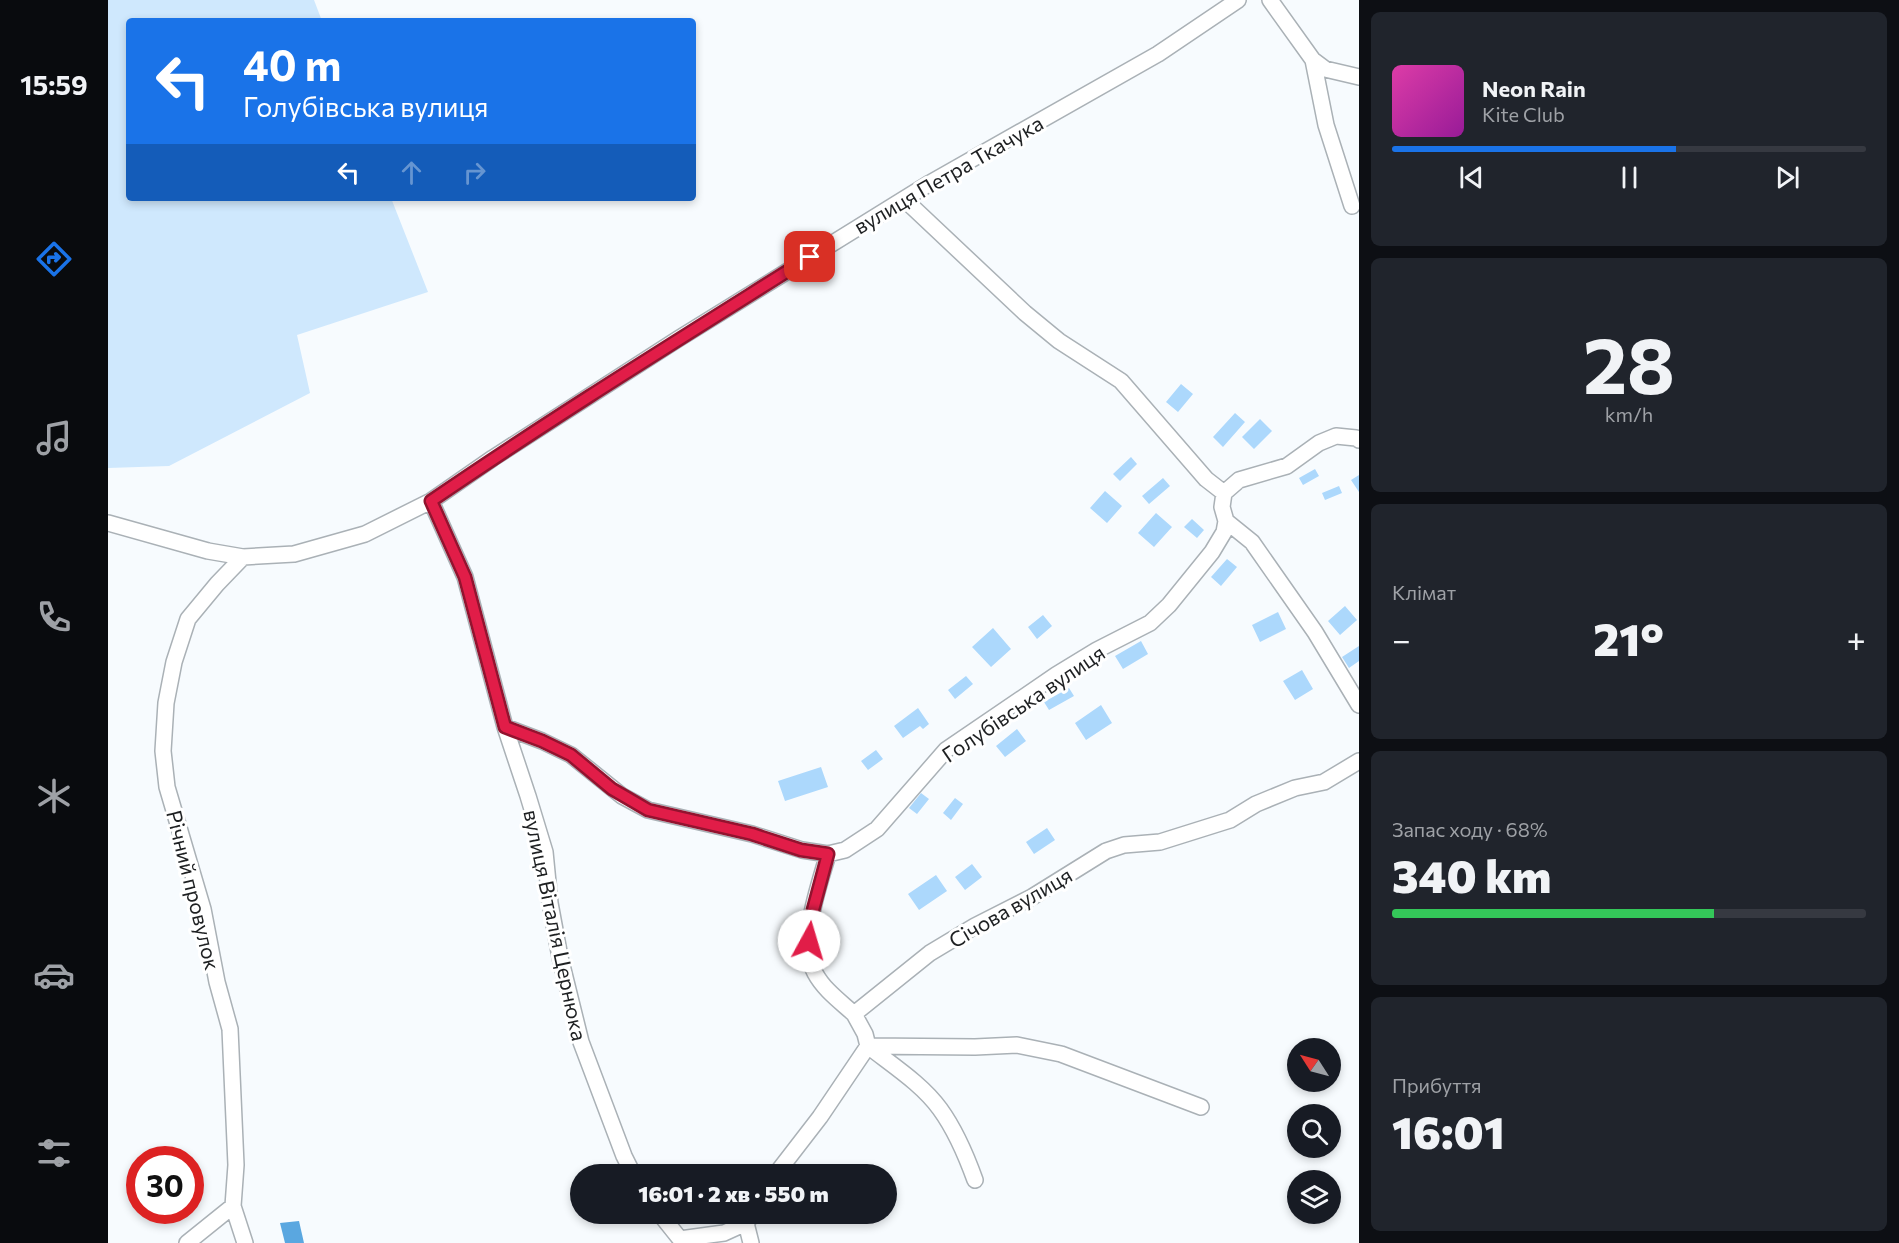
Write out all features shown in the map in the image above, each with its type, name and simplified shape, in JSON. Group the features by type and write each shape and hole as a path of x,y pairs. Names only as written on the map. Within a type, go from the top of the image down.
{"street":[{"name":"вулиця Петра Ткачука","path":"108,523 208,551 243,557 294,554 364,534 431,501 493,458 678,339 904,199 1158,54 1238,0"},
{"path":"1270,0 1313,60 1325,69 1359,77"},
{"path":"1313,60 1326,125 1352,206"},
{"path":"904,199 1024,313 1059,341 1121,381 1206,479 1224,493 1239,480 1287,466 1319,443 1336,436 1359,440"},
{"name":"Голубівська вулиця","path":"828,854 846,850 877,829 946,750 1056,675 1097,650 1150,623 1175,599 1212,552 1224,532 1226,521 1222,507 1224,493"},
{"name":"вулиця Віталія Цернюка","path":"431,501 465,577 505,727 545,852 556,935 581,1042 628,1164"},
{"path":"1226,521 1252,543 1315,632 1359,705"},
{"name":"Річний провулок","path":"243,557 188,619 174,662 166,702 163,751 167,787 203,909 217,981 230,1029 236,1165 233,1206 245,1243"},
{"path":"505,727 571,755 622,796 648,810 752,834 801,850 828,854 813,910 809,941 810,959 814,972 823,985 854,1014 866,1034 868,1046 916,1084 939,1107 953,1127 975,1180"},
{"name":"Січова вулиця","path":"854,1014 930,953 975,926 1032,897 1106,851 1124,845 1160,842 1230,820 1256,804 1295,788 1324,782 1359,761"},
{"path":"868,1046 1017,1045 1061,1054 1201,1107"},
{"path":"784,1164 820,1117 868,1046"},
{"path":"188,1243 233,1206"},
{"path":"667,1224 678,1241 724,1233 740,1224"},
{"path":"750,1224 751,1243"}],"shaded area":[{"path":"108,0 314,0 321,18 126,18 126,201 392,201 428,292 297,335 310,393 169,466 108,468"}],"water":[{"path":"299,1221 304,1243 285,1243 280,1223"}],"building":[{"path":"1181,384 1193,394 1178,412 1166,402"},
{"path":"1235,413 1245,422 1223,447 1213,437"},
{"path":"1260,419 1272,431 1254,449 1242,437"},
{"path":"1131,457 1137,464 1120,481 1113,474"},
{"path":"1315,469 1319,476 1303,485 1299,478"},
{"path":"1359,475 1359,492 1351,480"},
{"path":"1163,478 1170,486 1149,504 1142,496"},
{"path":"1339,486 1342,493 1325,500 1322,493"},
{"path":"1105,491 1122,506 1107,523 1090,508"},
{"path":"1156,513 1172,527 1154,547 1138,533"},
{"path":"1192,519 1204,530 1197,538 1184,527"},
{"path":"1227,559 1237,567 1221,586 1211,577"},
{"path":"1345,606 1357,620 1340,635 1328,621"},
{"path":"1278,612 1286,629 1260,642 1252,625"},
{"path":"1043,615 1052,626 1037,639 1028,627"},
{"path":"993,628 1011,649 991,667 972,647"},
{"path":"1141,641 1148,654 1123,669 1115,656"},
{"path":"1359,646 1359,661 1349,668 1342,657"},
{"path":"1302,670 1313,689 1295,700 1283,681"},
{"path":"966,676 973,684 955,699 948,690"},
{"path":"1069,688 1074,696 1049,710 1044,702"},
{"path":"1101,705 1112,723 1086,740 1075,723"},
{"path":"918,708 929,724 923,729 920,726 903,738 894,726"},
{"path":"1017,729 1026,741 1005,757 996,746"},
{"path":"876,750 883,759 868,770 861,761"},
{"path":"821,767 828,787 785,801 778,781"},
{"path":"921,793 929,799 917,814 909,808"},
{"path":"955,798 963,804 951,820 943,813"},
{"path":"1047,828 1055,840 1034,854 1026,842"},
{"path":"972,864 982,877 965,890 955,877"},
{"path":"936,875 947,891 919,910 908,894"}],"route":[{"path":"809,941 813,910 828,854 801,850 752,834 648,810 602,782 571,755 505,727 465,577 431,501 493,458 810,257"}]}
